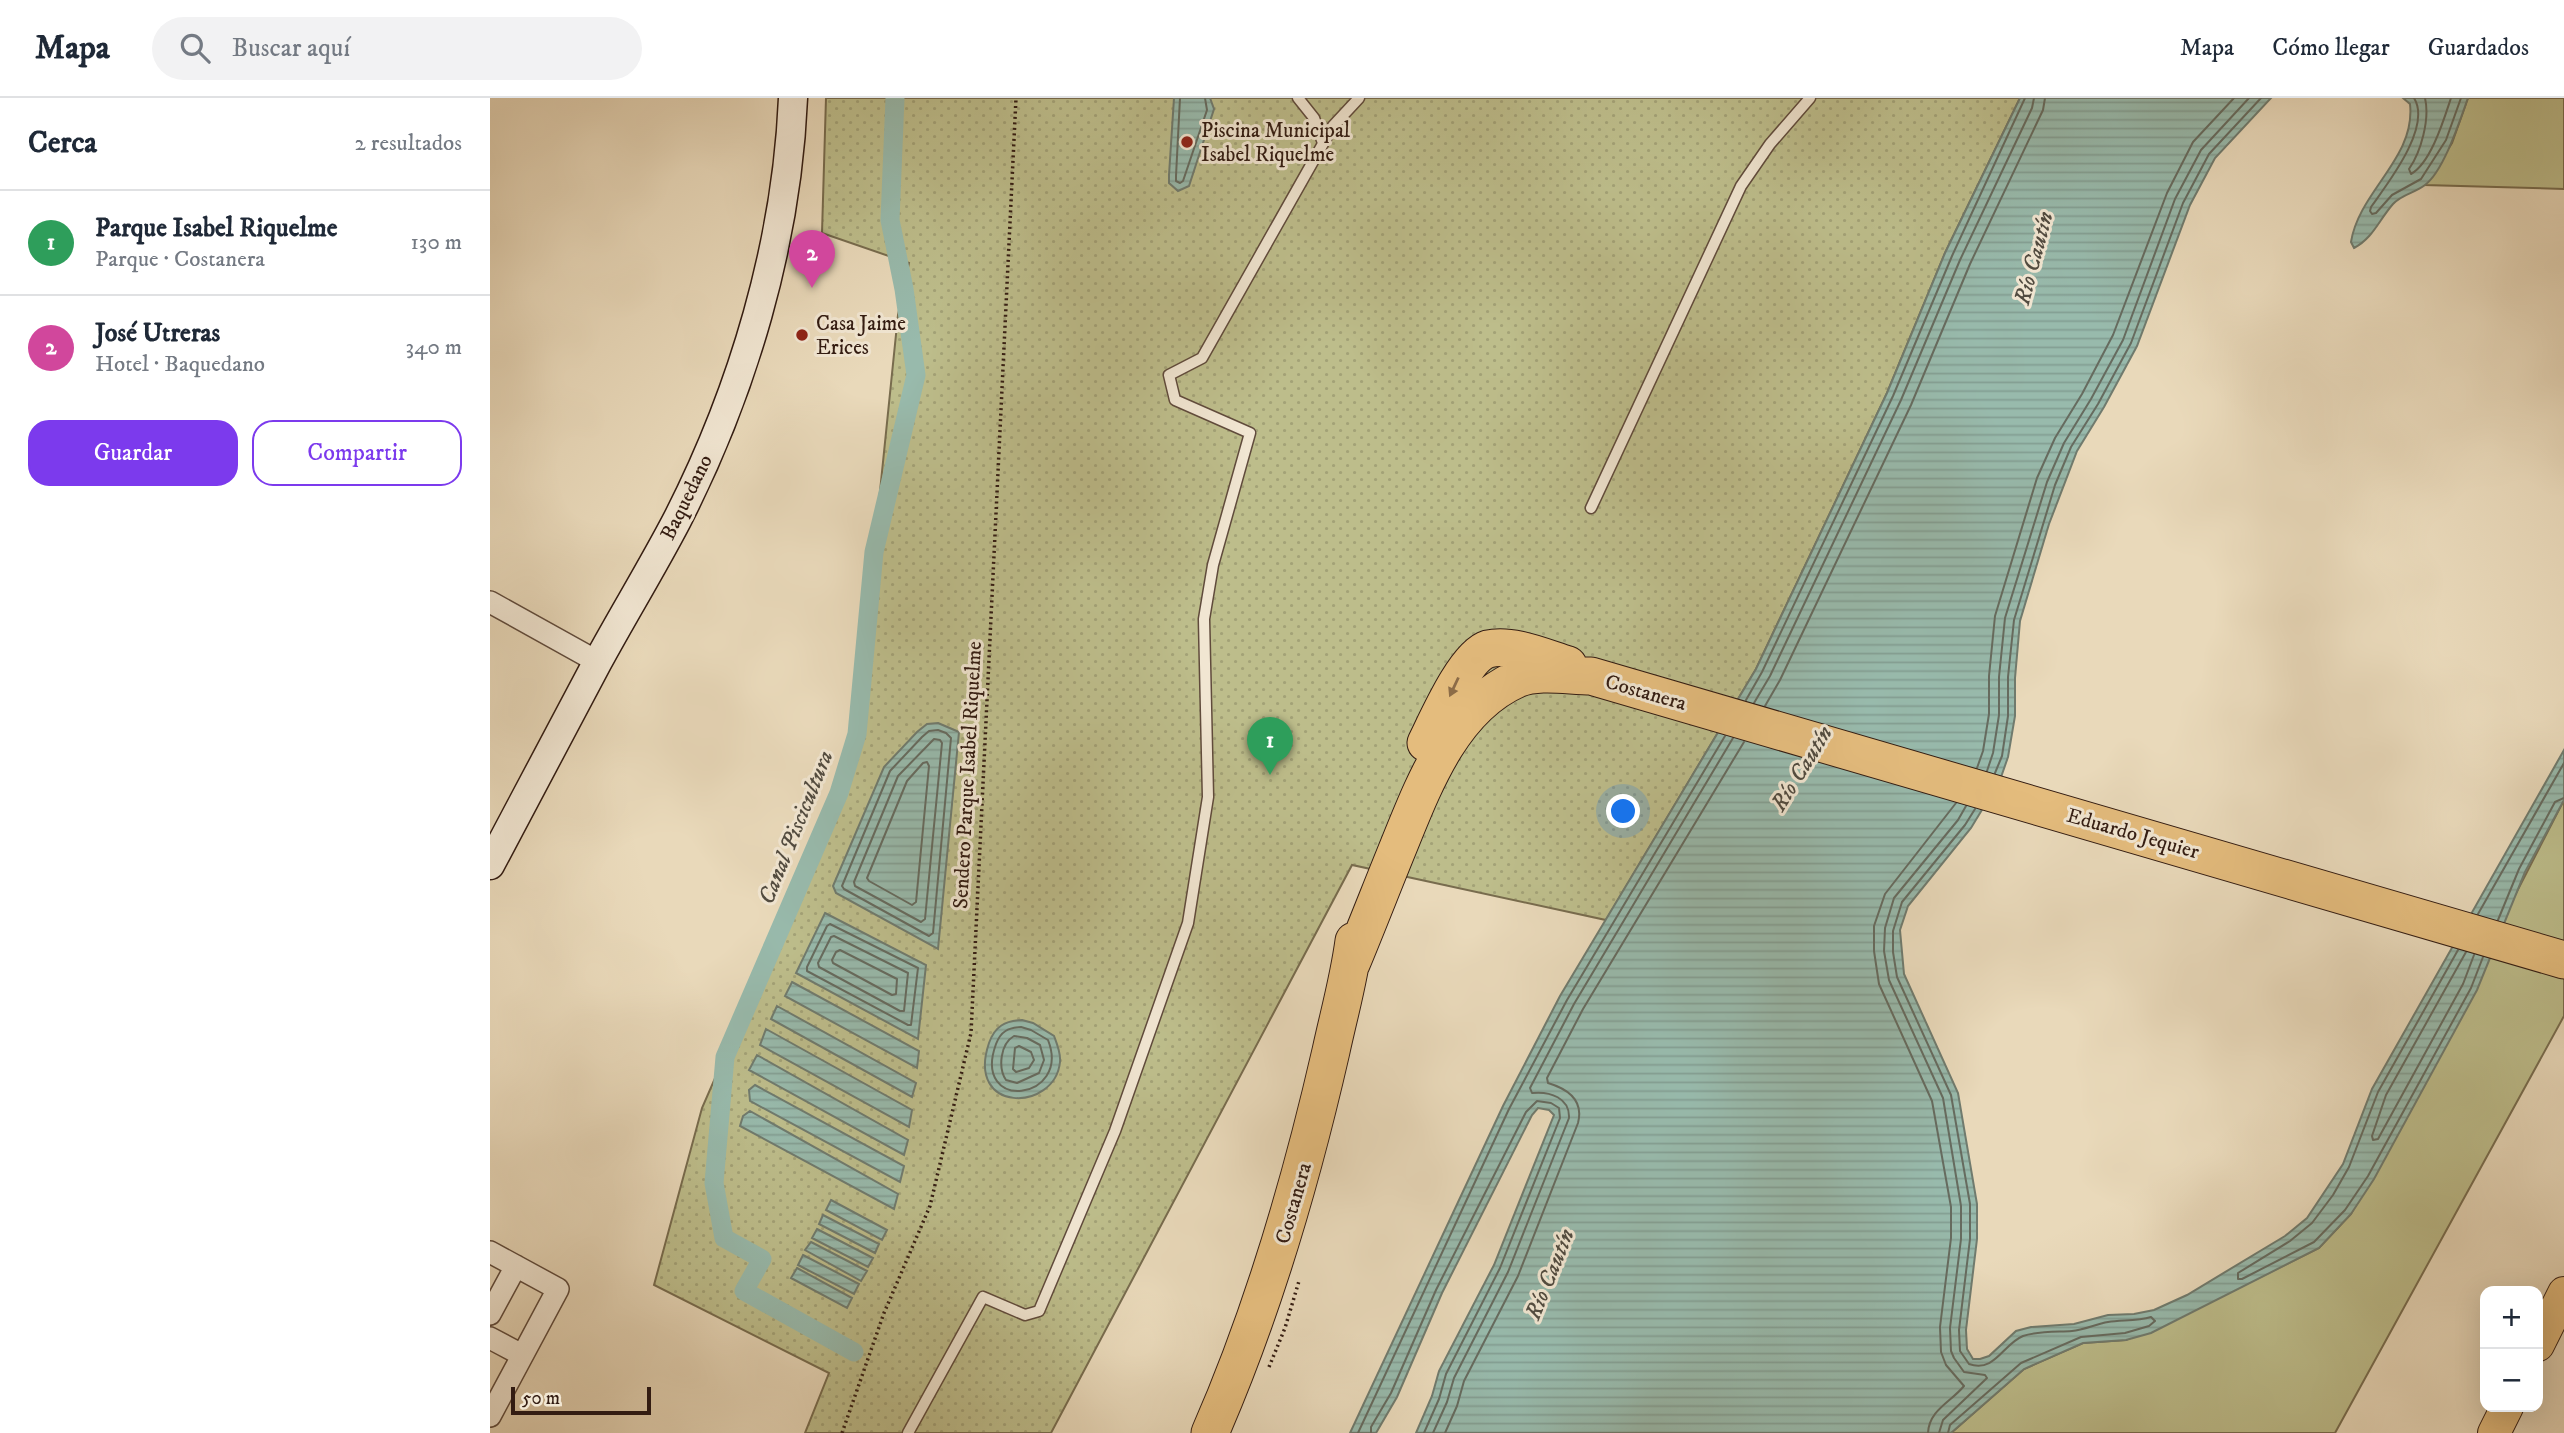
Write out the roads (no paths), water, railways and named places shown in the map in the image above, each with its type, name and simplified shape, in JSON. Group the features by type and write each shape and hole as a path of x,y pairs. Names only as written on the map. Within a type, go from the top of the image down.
{"highway":[{"name":"Costanera","path":"1210,1433 1244,1353 1278,1257 1310,1140 1351,964 1365,879 1398,798 1460,676 1475,656 1489,649 1514,650 1577,667 1591,676 1702,707"},
{"name":"Eduardo Jequier","path":"1702,707 2548,955"}],"main road":[{"path":"2543,1337 2560,1311"},
{"path":"2494,1433 2504,1412"}],"street":[{"name":"Baquedano","path":"490,865 677,520 713,443 755,322 787,175 793,98"},
{"path":"490,602 598,662"},
{"path":"490,1252 558,1289 490,1416"},
{"path":"490,1314 516,1266"},
{"path":"490,1338 522,1355"}],"lane":[{"path":"1298,98 1314,118 1323,143"},
{"path":"908,1433 983,1297 1025,1315 1039,1311 1115,1130 1188,923 1208,797 1204,619 1213,565 1250,433 1175,400 1169,375 1202,358 1333,126 1359,98"},
{"path":"1591,508 1741,186 1770,144 1810,98"}],"water":[{"name":"Piscina Municipal Isabel Riquelme","path":"1174,98 1210,98 1214,109 1189,186 1178,191 1169,183"},
{"name":"Río Cautín","path":"2020,98 2271,98 2215,158 2190,205 2137,346 2077,451 2049,524 2020,621 2015,716 2008,757 2000,780 1971,828 1908,906 1900,930 1904,974 1958,1093 1977,1204 1977,1239 1966,1330 1967,1349 1973,1359 1989,1356 2016,1331 2154,1310 2187,1295 2285,1236 2307,1218 2343,1164 2372,1089 2564,750 2564,800 2525,872 2477,990 2374,1179 2351,1214 2319,1248 2151,1333 2126,1340 2083,1343 2024,1369 1951,1433 1416,1433 1432,1396 1439,1371 1494,1265 1554,1115 1549,1110 1538,1108 1532,1115 1442,1293 1397,1397 1376,1433 1350,1433 1503,1106 1560,996 1756,669 1887,393 1945,253"},
{"path":"2403,98 2468,98 2439,169 2425,185 2397,201 2371,234 2354,248 2351,242 2356,224 2396,158 2410,123 2410,104"},
{"path":"938,723 959,732 938,949 836,893 833,886 884,767 917,732 927,724"},
{"path":"825,913 926,965 918,1039 796,973"},
{"path":"792,982 919,1051 917,1068 785,996"},
{"path":"777,1006 916,1083 912,1097 771,1019"},
{"path":"1022,1020 1033,1023 1054,1036 1060,1062 1055,1078 1043,1090 1029,1097 1014,1098 1000,1093 989,1083 985,1066 994,1032 1006,1023"},
{"path":"766,1029 912,1110 909,1127 760,1045"},
{"path":"757,1055 908,1140 904,1155 749,1070"},
{"path":"755,1085 904,1166 900,1182 750,1101 749,1090"},
{"path":"750,1111 898,1194 894,1209 740,1126 743,1116"},
{"path":"831,1200 887,1230 882,1240 826,1210"},
{"path":"823,1215 879,1244 875,1253 819,1224"},
{"path":"817,1229 873,1258 868,1267 812,1238"},
{"path":"811,1242 867,1271 861,1281 805,1250"},
{"path":"803,1255 859,1284 854,1294 798,1265"},
{"path":"797,1268 852,1298 847,1308 791,1278"}],"waterway":[{"name":"Canal Piscicultura","path":"854,1352 744,1291 762,1259 724,1238 714,1183 725,1057 839,793 857,734 874,552 916,375 904,289 890,220 895,98"}],"place":[{"name":"Piscina Municipal Isabel Riquelme","path":"1187,142"},
{"name":"José Utreras","path":"812,288"},
{"name":"Casa Jaime Erices","path":"802,335"},
{"name":"Parque Isabel Riquelme","path":"1270,775"}]}
